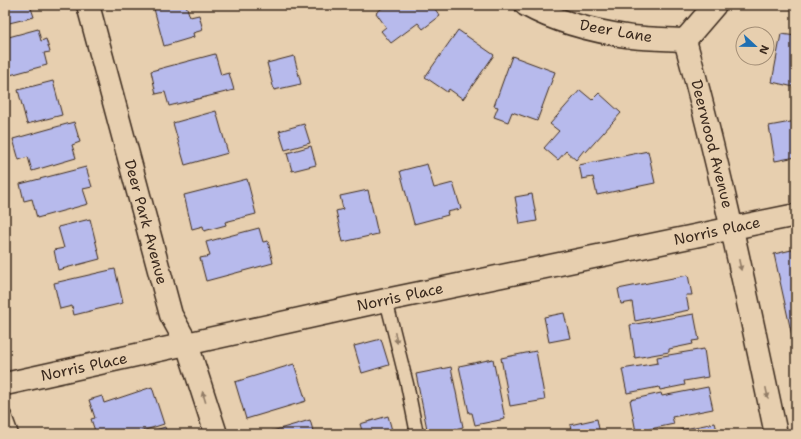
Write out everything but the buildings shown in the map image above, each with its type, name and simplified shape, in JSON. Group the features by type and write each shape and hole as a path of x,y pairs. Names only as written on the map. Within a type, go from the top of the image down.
{"street":[{"name":"Deer Park Avenue","path":"88,5 171,315 187,344 216,434"},
{"name":"Deer Lane","path":"526,5 541,13 576,25 633,37 685,40"},
{"path":"685,40 715,5"},
{"name":"Deerwood Avenue","path":"685,40 705,113 732,227 776,434"},
{"name":"Norris Place","path":"5,384 386,300 732,227 796,215"}],"lane":[{"path":"386,300 407,384 417,434"},
{"path":"5,415 12,434"}]}
